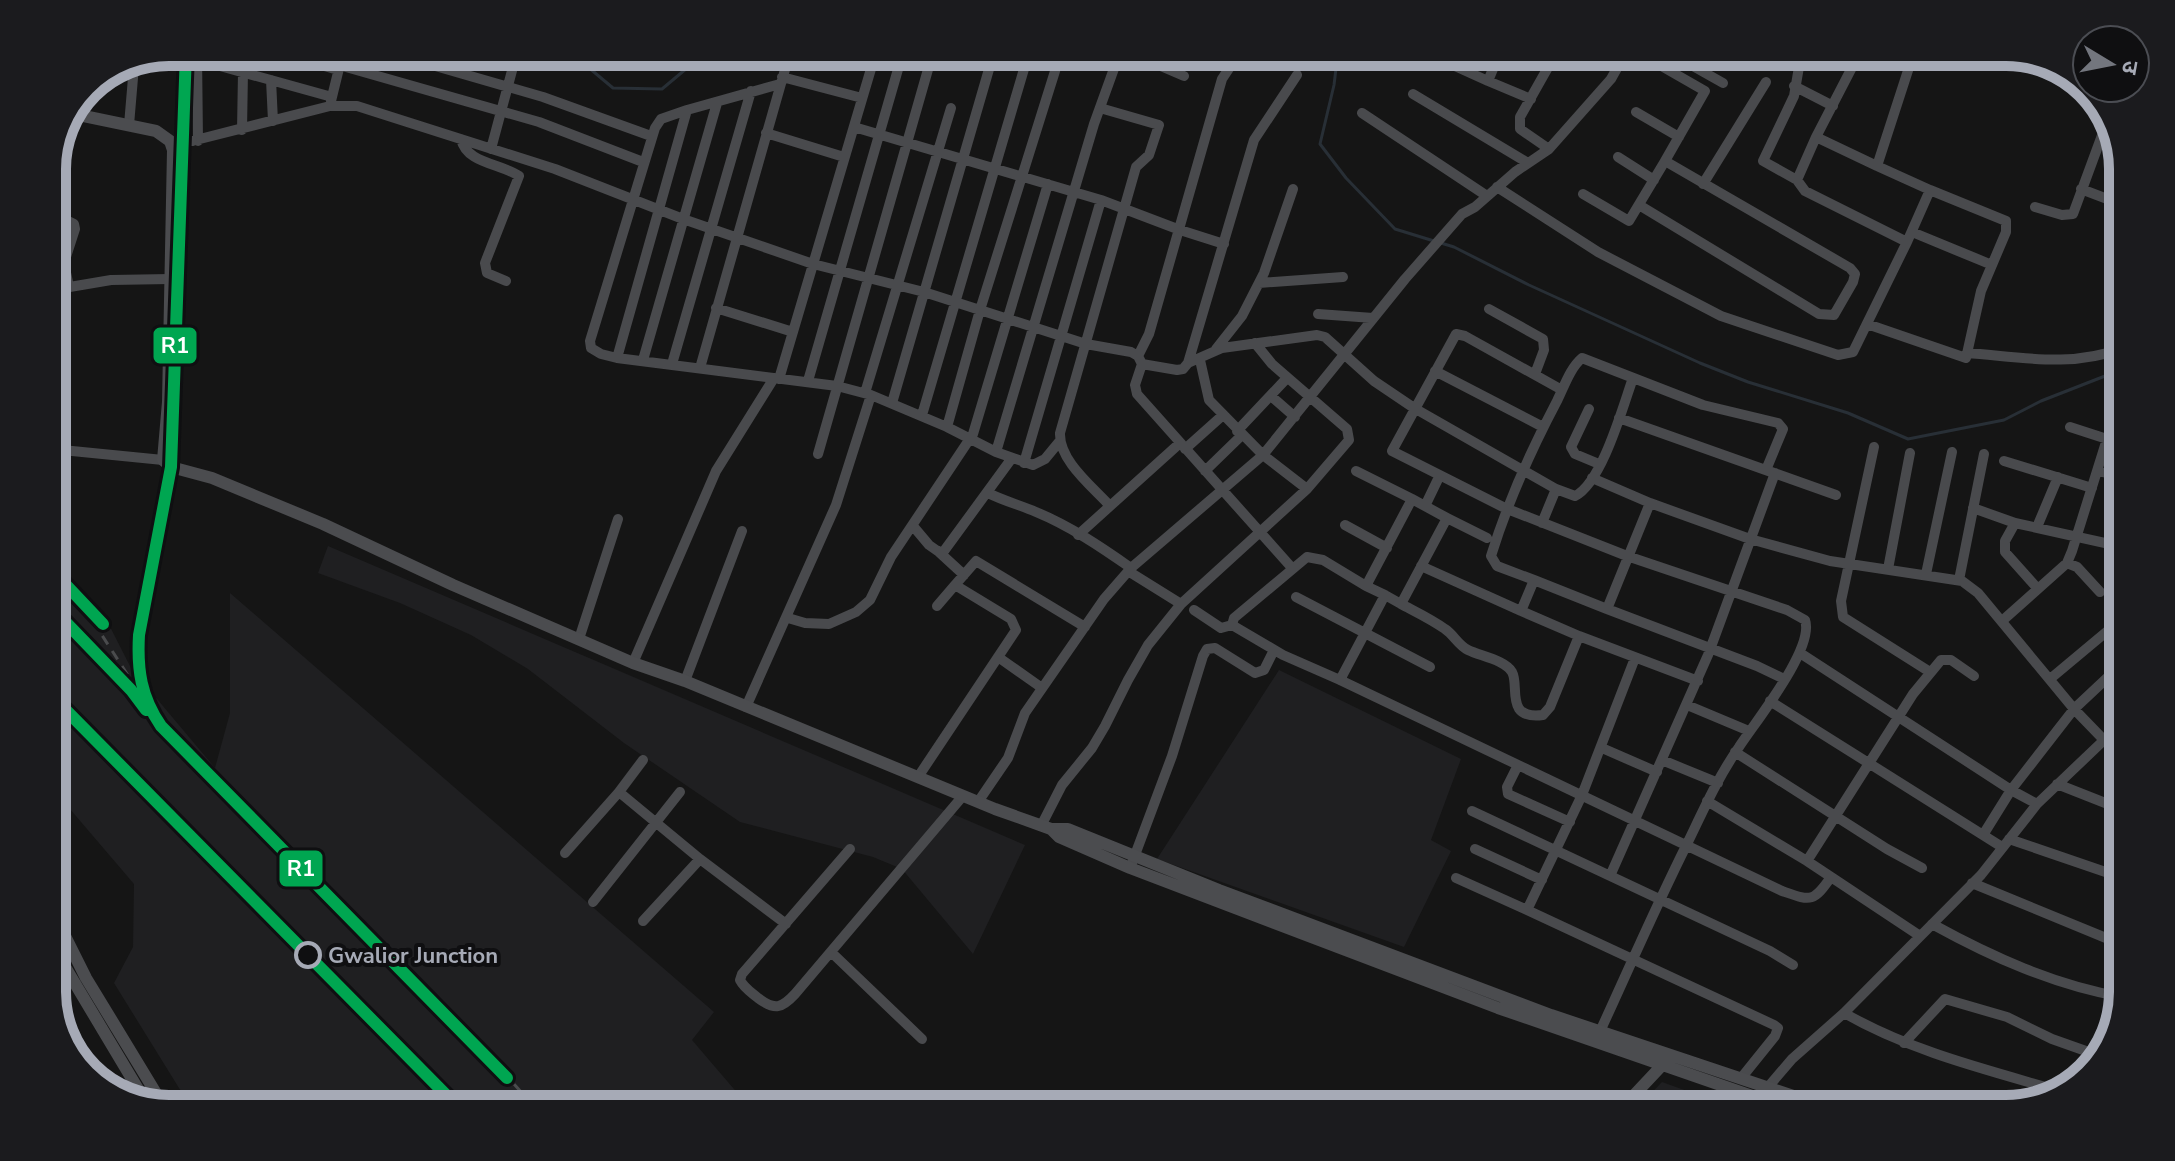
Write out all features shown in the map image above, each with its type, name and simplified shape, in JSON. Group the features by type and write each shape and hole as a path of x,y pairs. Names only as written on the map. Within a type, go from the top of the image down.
{"main road":[{"path":"81,115 156,131 174,140 168,402 163,460 171,467 212,478 323,524 453,585 633,663 685,681 962,797 1046,827 1068,829 1132,863 1662,1065 1753,1095"},
{"path":"66,938 86,978 156,1094"},
{"path":"66,968 139,1091"},
{"path":"1597,1038 1672,1055 1793,1095"},
{"path":"1634,1095 1672,1055"}],"street":[{"path":"195,141 197,66"},
{"path":"225,66 555,169 710,229 813,264 924,292 1086,344 1131,352 1140,360 1177,370 1216,349 1242,316 1259,283 1293,189"},
{"path":"334,66 570,132 643,162"},
{"path":"436,66 651,136"},
{"path":"457,72 459,66"},
{"path":"491,149 513,66"},
{"path":"700,368 786,66"},
{"path":"633,663 716,471 776,378 793,332 872,66"},
{"path":"808,381 899,66"},
{"path":"818,454 929,66"},
{"path":"892,403 990,66"},
{"path":"922,415 1025,66"},
{"path":"947,427 1056,66"},
{"path":"996,452 1115,66"},
{"path":"1161,66 1184,76"},
{"path":"1231,66 1222,79 1135,385 1137,394 1292,568"},
{"path":"1455,66 1531,99"},
{"path":"1488,81 1494,66"},
{"path":"1549,66 1520,117 1520,129 1549,149"},
{"path":"978,802 1008,758 1025,713 1104,599 1129,570 1263,455 1395,291 1462,214 1549,149 1611,79 1618,66"},
{"path":"1583,194 1629,221 1705,91 1668,66"},
{"path":"1693,66 1723,83"},
{"path":"1800,66 1794,96 1763,161 1797,180 1805,191 1909,237 1992,265"},
{"path":"1797,180 1853,66"},
{"path":"1877,166 1909,66"},
{"path":"331,101 338,67"},
{"path":"129,125 133,72"},
{"path":"242,130 243,72"},
{"path":"1188,363 1254,140 1297,75"},
{"path":"271,80 273,121"},
{"path":"862,98 781,81 661,119 651,136 590,341 595,351 617,358 808,381 868,394 922,415 1024,463 1039,464 1059,442"},
{"path":"1703,184 1766,82"},
{"path":"1794,86 1833,106"},
{"path":"672,364 751,91"},
{"path":"1413,94 1528,163"},
{"path":"174,140 195,141 242,130 331,101"},
{"path":"643,360 717,103"},
{"path":"746,707 836,505 897,285 951,108"},
{"path":"1100,108 1159,125 1149,155 1136,167 1060,433 1059,442 1068,459 1110,506"},
{"path":"617,358 687,110"},
{"path":"1636,112 1679,137"},
{"path":"1362,113 1485,198"},
{"path":"854,127 1101,200 1224,244"},
{"path":"766,133 844,157"},
{"path":"2035,207 2069,216 2073,214 2103,133"},
{"path":"1816,137 2006,221 2006,232 1981,291 1966,358 1867,324"},
{"path":"461,139 463,148 470,155 519,176 485,263 487,273 506,281"},
{"path":"1618,157 1654,180"},
{"path":"1639,205 1819,314 1826,317 1834,315 1853,282 1855,274 1850,268 1665,161"},
{"path":"788,618 805,623 829,624 856,612 870,600 891,557 969,439 976,426 1048,184"},
{"path":"1497,187 1598,252 1721,316 1838,355 1853,352 1930,190"},
{"path":"2081,189 2109,200"},
{"path":"1024,463 1101,200"},
{"path":"66,220 74,224 75,229 66,257"},
{"path":"66,273 69,287"},
{"path":"1259,283 1343,277"},
{"path":"66,288 111,280 170,279"},
{"path":"716,308 793,332"},
{"path":"1489,309 1543,339 1544,350 1535,374"},
{"path":"1318,314 1373,318"},
{"path":"1343,316 1361,333"},
{"path":"1562,390 1460,334 1452,338 1392,451 1439,477 1542,523 1627,556 1787,610 1805,620 1807,637 1707,801 1597,1038"},
{"path":"1216,349 1317,335 1325,337 1374,381 1414,408 1556,489 1575,496 1580,494 1599,464 1633,378"},
{"path":"1046,827 1062,785 1092,748 1148,645 1181,604 1307,489 1349,440 1350,434 1264,357 1255,343"},
{"path":"1967,353 2074,361 2109,353"},
{"path":"1610,876 1698,681 1710,649 1750,539 1783,429 1778,423 1703,405 1582,358 1543,427 1505,508 1491,556 1497,566 1710,649 1784,679"},
{"path":"1200,360 1206,393 1223,415 1263,455 1307,489"},
{"path":"1435,371 1543,427"},
{"path":"1205,471 1287,378"},
{"path":"1271,396 1295,417"},
{"path":"1589,409 1571,447 1575,454 1599,464"},
{"path":"1078,535 1223,415"},
{"path":"1619,418 1836,495"},
{"path":"2070,427 2109,439"},
{"path":"1874,447 1841,601 1843,617 1930,672"},
{"path":"66,450 163,460"},
{"path":"1926,574 1952,452"},
{"path":"1888,569 1910,453"},
{"path":"2002,621 2067,563 2098,471 2109,453"},
{"path":"1959,580 1984,454"},
{"path":"939,552 944,551 1012,458"},
{"path":"2004,461 2092,488"},
{"path":"1356,471 1487,538"},
{"path":"2098,471 2109,474"},
{"path":"1425,506 1439,477"},
{"path":"2037,527 2058,477"},
{"path":"1592,478 1650,503 1750,539 1830,561 1959,580 1978,593 2074,709 2103,739"},
{"path":"1542,523 1556,489"},
{"path":"988,493 1008,504 1037,512 1078,535 1181,604"},
{"path":"1366,586 1412,499"},
{"path":"1607,609 1650,503"},
{"path":"1973,508 2015,523 2109,544"},
{"path":"1401,604 1447,518"},
{"path":"579,639 618,519"},
{"path":"2015,523 2005,541 2005,552 2038,589"},
{"path":"1345,525 1387,548"},
{"path":"913,526 929,545 964,575"},
{"path":"685,681 742,531"},
{"path":"1232,625 1234,618 1292,568 1307,557 1315,558 1447,631 1460,645 1509,669 1514,678 1514,700 1519,708 1537,716 1543,715 1554,699 1579,636"},
{"path":"937,606 976,561 1085,627"},
{"path":"2067,563 2077,567 2100,592"},
{"path":"1421,566 1579,636 1698,681"},
{"path":"1521,611 1534,580"},
{"path":"918,777 1016,630 1011,619 955,585"},
{"path":"1340,680 1385,595"},
{"path":"1296,597 1430,667"},
{"path":"1194,610 1221,628 1232,625 1274,650 1782,891 1812,899 1818,897 1831,877"},
{"path":"2050,679 2109,630"},
{"path":"1132,863 1207,649 1215,648 1255,673 1264,670 1274,650"},
{"path":"1800,653 2037,804"},
{"path":"998,657 1042,688"},
{"path":"1527,910 1582,795 1635,658"},
{"path":"1807,861 1930,672 1945,658 1974,676"},
{"path":"1983,835 2011,790 2074,709 2109,676"},
{"path":"1770,701 1983,835 2109,874"},
{"path":"1687,705 1749,731"},
{"path":"1761,1095 1792,1059 1844,1013 1972,883 2037,804 2109,735"},
{"path":"1602,748 1657,772"},
{"path":"1735,752 1922,868"},
{"path":"565,853 643,760"},
{"path":"1662,760 1718,783"},
{"path":"1518,765 1507,787 1508,794 1570,822"},
{"path":"2057,784 2109,804"},
{"path":"619,792 786,924"},
{"path":"593,902 680,792"},
{"path":"850,849 742,974 740,980 743,986 769,1006 777,1008 785,1005 962,797"},
{"path":"1707,801 1807,861 1920,936"},
{"path":"1472,811 1770,951 1793,965"},
{"path":"1475,849 1542,880"},
{"path":"643,921 700,859"},
{"path":"1456,878 1778,1028 1742,1077"},
{"path":"1972,883 2109,939"},
{"path":"1932,924 2031,971 2079,989 2109,995"},
{"path":"831,952 922,1039"},
{"path":"1904,1043 1945,999 2007,1017 2052,1039 2089,1052"},
{"path":"1844,1013 1881,1035 2045,1087"}],"shaded area":[{"path":"328,546 1025,845 973,954 902,869 873,857 740,822 624,743 528,669 471,635 400,603 318,573"},
{"path":"66,574 103,613 131,668 215,768 230,713 230,593 714,1012 692,1040 739,1095 183,1095 114,983 133,947 134,884 66,804"},
{"path":"1279,670 1461,759 1431,840 1451,851 1404,947 1157,859"},
{"path":"1662,1082 1698,1095 1649,1095"}],"waterway":[{"path":"587,66 613,88 662,89 689,66"},
{"path":"1336,66 1320,144 1346,178 1395,229 1434,241"},
{"path":"1441,243 1700,363 1748,382 1848,413 1908,439 2004,420 2041,401 2109,374"}],"railway":[{"path":"185,66 171,467 139,635 140,672 145,694 161,726 507,1078"},
{"path":"66,594 94,623 133,683"},
{"path":"66,623 131,690 142,706"},
{"path":"502,1071 524,1095"}],"transit line":[{"name":"R1","path":"185,66 171,467 139,635 140,672 145,694 161,726 507,1078"},
{"name":"R1","path":"66,585 103,624"},
{"name":"R1","path":"66,623 131,690 146,710"},
{"name":"R1","path":"66,710 446,1095"}],"place":[{"name":"Gwalior Junction","path":"308,955"}]}
